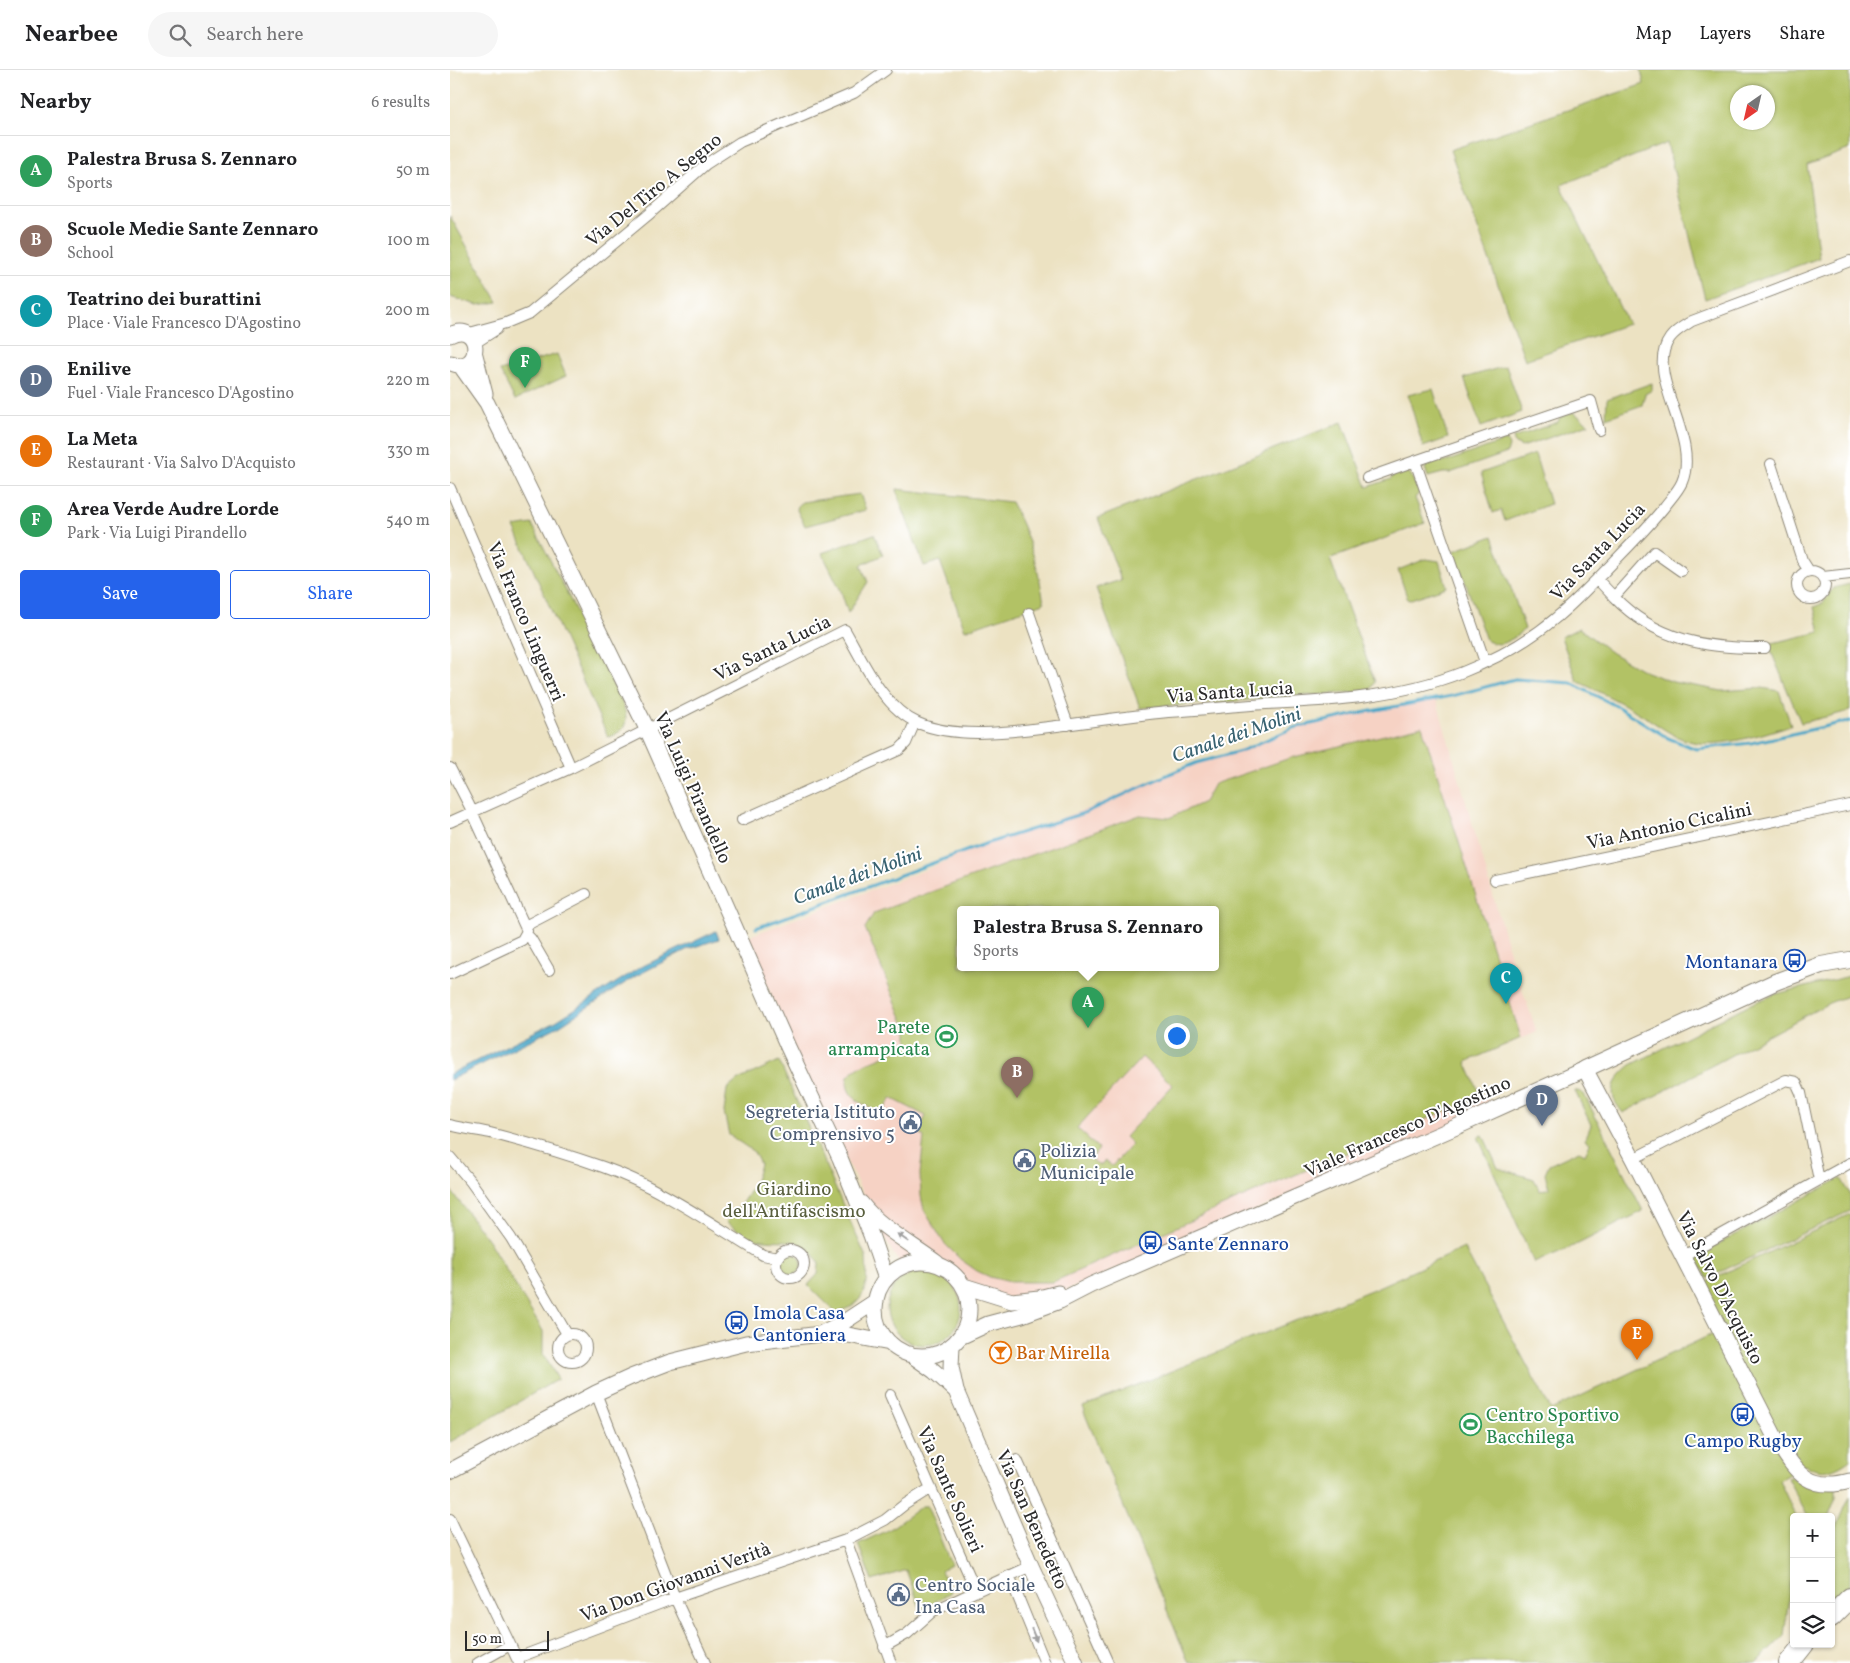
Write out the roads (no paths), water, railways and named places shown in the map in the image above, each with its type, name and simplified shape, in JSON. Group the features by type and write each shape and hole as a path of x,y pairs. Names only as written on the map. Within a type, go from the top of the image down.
{"highway":[{"path":"1835,1613 1850,1598"},
{"path":"1789,1663 1801,1648"}],"main road":[{"name":"Viale Francesco D'Agostino","path":"1585,1069 1775,982 1821,965 1850,960"}],"street":[{"name":"Via Del Tiro A Segno","path":"462,337 530,313 647,216 706,164 740,142 854,93 886,70"},
{"name":"Via Santa Lucia","path":"450,822 571,768 845,630 889,702 896,709 915,722 939,729 976,734 1166,713 1263,704 1312,703 1363,697 1413,688 1463,672 1509,650 1553,620 1597,579 1652,522 1676,492 1682,482 1686,468 1683,439 1663,374 1664,350 1671,336 1692,321 1850,261"},
{"name":"Via Luigi Pirandello","path":"453,363 469,362 462,337"},
{"name":"Via Luigi Pirandello","path":"462,337 487,403 647,729 854,1192 886,1279"},
{"name":"Via Luigi Pirandello","path":"453,363 487,403"},
{"path":"1367,478 1591,401 1599,430"},
{"path":"1415,461 1485,662"},
{"path":"1772,464 1805,572"},
{"name":"Via Franco Linguerri","path":"450,488 571,768"},
{"path":"1614,597 1654,552 1681,571"},
{"path":"1805,572 1816,572 1824,582 1821,594 1813,598 1805,597 1801,594 1797,586 1799,578 1805,572"},
{"path":"1824,582 1848,574"},
{"path":"1597,579 1614,597 1642,621 1664,633 1686,641 1734,648 1765,648"},
{"path":"1029,613 1068,725"},
{"path":"742,820 899,750 906,743 915,722"},
{"path":"450,768 526,930 549,970"},
{"name":"Via Antonio Cicalini","path":"1495,880 1850,804"},
{"path":"450,974 522,940 526,930 586,894"},
{"name":"Via Salvo D'Acquisto","path":"1585,1069 1634,1159 1778,1443 1794,1468 1811,1480 1829,1485 1850,1480"},
{"name":"Viale Francesco D'Agostino","path":"910,1354 921,1356 943,1351 956,1341 988,1324 1022,1315 1060,1301 1091,1285 1463,1124 1585,1069"},
{"path":"1634,1159 1786,1080 1796,1082 1801,1092 1819,1180"},
{"path":"453,1129 475,1129 543,1147 606,1168 663,1194 763,1255 777,1258"},
{"path":"450,1157 471,1182 511,1238 567,1334"},
{"path":"1682,1256 1850,1163"},
{"name":"Via Luigi Pirandello","path":"854,1192 867,1210 882,1223 942,1266"},
{"path":"910,1354 890,1342 878,1324 876,1301 880,1290 886,1279 898,1269 912,1263 922,1262 942,1266"},
{"name":"Viale Francesco D'Agostino","path":"942,1266 954,1274 964,1286 1012,1301 1039,1298 1091,1285"},
{"path":"956,1341 965,1328 969,1317 969,1307 964,1286"},
{"path":"821,1334 876,1301"},
{"path":"1012,1301 1022,1315"},
{"path":"450,1471 596,1393 670,1362 746,1343 821,1334 848,1335 890,1342"},
{"name":"Via San Benedetto","path":"956,1341 951,1367 956,1391 1031,1566 1076,1663"},
{"name":"Via San Benedetto","path":"910,1354 934,1371 956,1391"},
{"path":"596,1393 675,1598 705,1663"},
{"name":"Via Sante Solieri","path":"890,1395 976,1591"},
{"path":"1017,1460 1108,1663"},
{"name":"Via Don Giovanni Verità","path":"518,1661 675,1598 846,1540 885,1520 931,1488"},
{"path":"450,1519 518,1661"},
{"path":"846,1540 891,1663"},
{"path":"884,1647 907,1634 933,1611 1031,1566"},
{"path":"1009,1576 1045,1663"},
{"path":"478,1663 510,1645"}],"water":[{"path":"716,931 719,939 688,949 636,976 559,1026 450,1080 450,1074 556,1021 639,968"}],"waterway":[{"name":"Canale dei Molini","path":"756,928 985,844 1084,813 1196,763 1241,751 1293,728 1452,696 1515,679 1571,683 1618,707 1668,738 1696,749 1751,743 1850,721"}],"place":[{"name":"Area Verde Audre Lorde","path":"525,388"},
{"name":"Montanara","path":"1794,961"},
{"name":"Teatrino dei burattini","path":"1506,1004"},
{"name":"Palestra Brusa S. Zennaro","path":"1088,1028"},
{"name":"Parete arrampicata","path":"946,1037"},
{"name":"Scuole Medie Sante Zennaro","path":"1017,1098"},
{"name":"Segreteria Istituto Comprensivo 5","path":"911,1122"},
{"name":"Enilive","path":"1542,1126"},
{"name":"Polizia Municipale","path":"1024,1161"},
{"name":"Sante Zennaro","path":"1151,1243"},
{"name":"Imola Casa Cantoniera","path":"737,1323"},
{"name":"Bar Mirella","path":"1000,1352"},
{"name":"La Meta","path":"1637,1360"},
{"name":"Campo Rugby","path":"1743,1414"},
{"name":"Centro Sportivo Bacchilega","path":"1470,1425"},
{"name":"Centro Sociale Ina Casa","path":"899,1595"}],"park label":[{"name":"Giardino dell'Antifascismo","path":"794,1199"}]}
